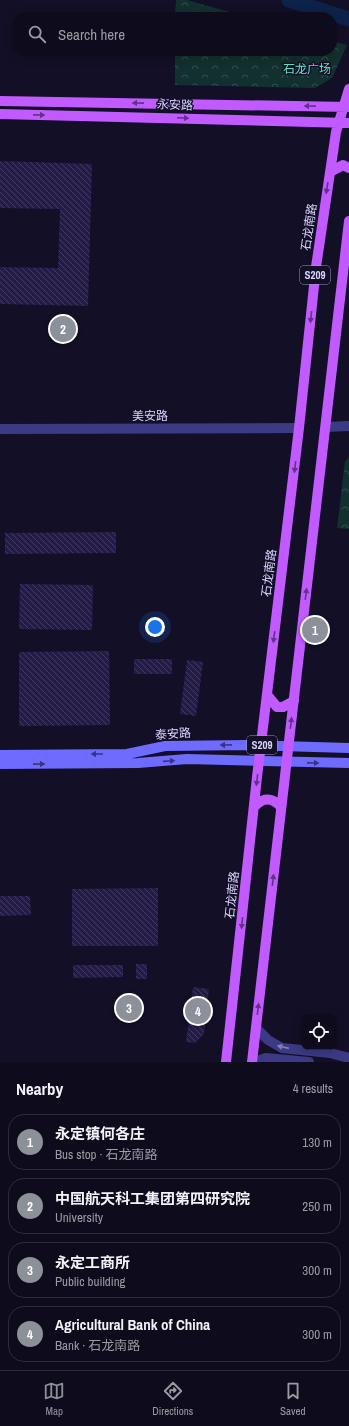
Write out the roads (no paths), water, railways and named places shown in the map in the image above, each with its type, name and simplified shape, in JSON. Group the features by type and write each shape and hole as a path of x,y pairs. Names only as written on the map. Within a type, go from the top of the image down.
{"main road":[{"name":"石龙南路","path":"226,1062 254,807 299,428 316,267 330,172 344,123 349,89"},
{"name":"永安路","path":"0,101 346,106"},
{"name":"永安路","path":"0,114 344,123"},
{"path":"330,172 343,165 349,168"},
{"name":"S209","path":"253,1062 286,761 349,221"},
{"path":"268,696 276,706 283,707 294,701"},
{"name":"泰安路","path":"0,754 127,754 165,746 262,745 349,748"},
{"path":"0,764 138,763 187,759 349,763"},
{"path":"254,807 265,799 271,799 281,807"}],"street":[{"path":"326,427 349,426"},
{"name":"美安路","path":"0,429 299,428"},
{"path":"256,1028 268,1040 282,1048 330,1053 349,1058"},
{"path":"253,1062 266,1058 309,1062"}],"waterway":[{"path":"289,0 327,12"},
{"path":"337,15 349,19"}],"place":[{"name":"中国航天科工集团第四研究院","path":"63,329"},
{"name":"永定镇何各庄","path":"315,630"},
{"name":"永定工商所","path":"129,1008"},
{"name":"Agricultural Bank of China","path":"198,1011"}],"park label":[{"name":"石龙广场","path":"307,69"}]}
